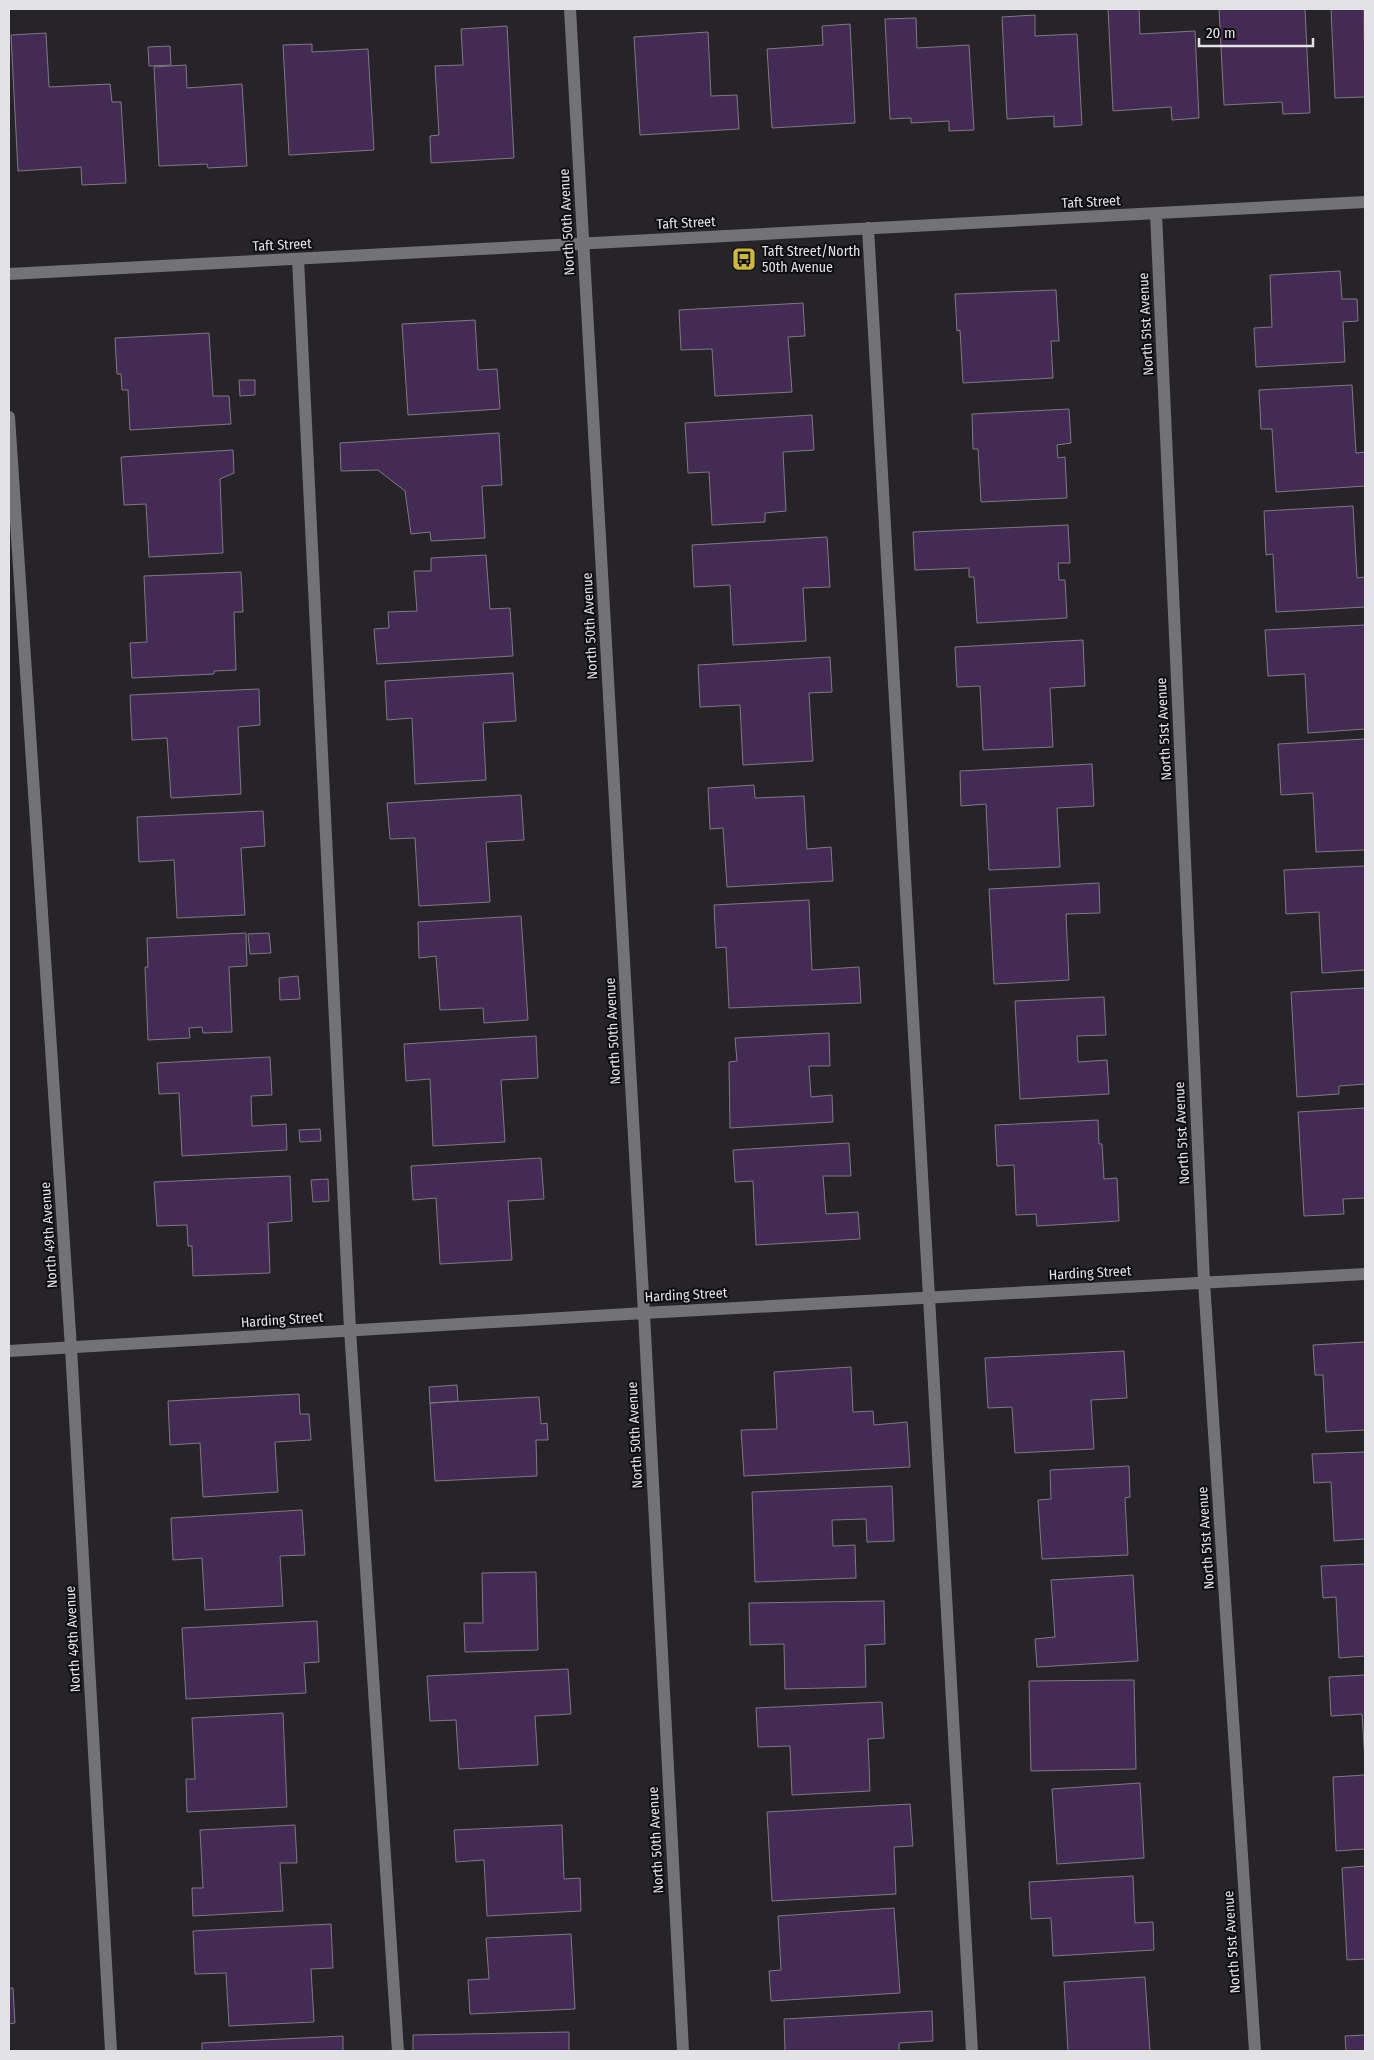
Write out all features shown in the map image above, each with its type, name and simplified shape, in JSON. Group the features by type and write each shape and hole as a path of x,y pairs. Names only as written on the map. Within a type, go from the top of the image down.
{"street":[{"name":"North 50th Avenue","path":"570,9 644,1313 683,2051"},
{"name":"Taft Street","path":"9,274 1365,202"},
{"name":"North 51st Avenue","path":"1156,213 1204,1282 1255,2051"},
{"path":"868,228 972,2051"},
{"path":"298,259 350,1330 398,2051"},
{"name":"North 49th Avenue","path":"9,417 71,1348 111,2051"},
{"name":"Harding Street","path":"9,1351 644,1313 1365,1274"}],"building":[{"path":"1108,9 1139,9 1140,34 1195,31 1199,118 1172,120 1171,107 1113,111"},
{"path":"1219,9 1305,9 1310,113 1283,114 1282,102 1224,105"},
{"path":"1331,9 1364,9 1365,97 1335,98"},
{"path":"1035,15 1035,36 1077,34 1082,125 1054,127 1054,116 1007,119 1002,17"},
{"path":"916,18 917,48 969,45 974,130 949,131 949,121 911,123 911,118 890,119 885,19"},
{"path":"850,24 855,123 772,128 767,49 823,45 822,26"},
{"path":"507,26 514,158 431,163 430,136 439,135 435,66 463,65 461,29"},
{"path":"708,32 711,96 737,95 739,129 640,135 634,37"},
{"path":"46,33 49,87 110,84 112,102 121,102 126,183 82,185 81,167 18,171 11,35"},
{"path":"312,44 312,52 368,49 374,150 289,155 283,45"},
{"path":"170,46 171,65 149,66 148,47"},
{"path":"186,65 187,88 242,84 247,166 208,168 207,164 159,166 154,67"},
{"path":"1340,271 1342,299 1357,299 1358,321 1343,322 1345,362 1256,367 1254,328 1272,327 1270,275"},
{"path":"1056,290 1059,341 1051,341 1053,378 963,383 960,330 957,331 955,294"},
{"path":"803,303 805,336 788,337 792,392 715,396 712,349 681,350 679,310"},
{"path":"475,320 478,370 497,369 500,409 408,415 402,324"},
{"path":"209,333 213,396 229,396 231,424 130,430 128,390 122,390 121,374 117,374 115,338"},
{"path":"239,380 255,380 255,395 240,396"},
{"path":"1352,385 1356,453 1365,452 1365,486 1276,492 1272,429 1261,429 1259,390"},
{"path":"1069,409 1071,443 1057,445 1058,458 1065,457 1067,498 981,502 978,449 973,449 972,414"},
{"path":"812,415 814,450 783,452 786,511 765,513 765,522 712,525 709,472 688,473 685,423"},
{"path":"499,433 502,485 482,486 485,538 431,541 430,532 411,534 405,491 378,470 341,471 340,443"},
{"path":"233,450 234,473 220,479 223,553 149,557 146,504 124,505 121,457"},
{"path":"1353,506 1357,578 1365,577 1365,607 1276,612 1273,554 1266,555 1264,511"},
{"path":"1068,525 1070,563 1058,563 1059,580 1065,580 1067,618 977,623 974,577 969,577 969,568 915,570 913,532"},
{"path":"827,537 830,587 803,588 806,641 733,645 730,585 694,587 692,545"},
{"path":"486,555 490,609 510,608 513,656 377,664 374,629 389,628 388,612 417,611 414,571 431,571 431,558"},
{"path":"241,572 243,612 234,612 236,670 214,671 214,674 132,678 130,643 147,642 144,576"},
{"path":"1365,625 1365,729 1308,733 1305,674 1268,676 1265,630"},
{"path":"1083,640 1085,686 1050,688 1053,747 983,750 980,686 957,687 955,647"},
{"path":"830,657 832,692 809,693 813,761 743,765 740,705 700,707 698,665"},
{"path":"513,673 516,721 483,723 486,780 415,784 412,718 387,720 385,681"},
{"path":"259,689 260,725 238,727 241,794 171,798 167,738 132,740 130,695"},
{"path":"1365,739 1365,850 1316,852 1313,793 1281,795 1278,744"},
{"path":"1092,764 1094,806 1057,808 1060,867 989,870 986,804 961,806 960,771"},
{"path":"754,785 755,798 804,796 807,849 831,847 833,881 727,887 723,828 710,829 708,788"},
{"path":"521,795 524,840 486,842 490,902 419,906 415,838 390,839 387,803"},
{"path":"263,811 265,846 241,848 245,915 177,918 174,860 139,862 137,817"},
{"path":"1365,866 1365,970 1322,973 1319,912 1286,914 1284,870"},
{"path":"1099,883 1100,913 1066,914 1069,980 994,984 989,889"},
{"path":"809,900 812,970 859,967 861,1003 729,1008 726,947 716,948 714,905"},
{"path":"521,916 528,1020 484,1023 483,1008 440,1010 436,956 419,958 418,922"},
{"path":"246,933 247,966 229,967 232,1032 203,1033 202,1027 189,1028 190,1038 148,1040 145,967 148,967 147,938"},
{"path":"269,933 271,953 250,954 248,934"},
{"path":"298,976 300,999 280,1000 279,978"},
{"path":"1365,988 1365,1084 1339,1086 1339,1094 1297,1097 1291,992"},
{"path":"1104,997 1106,1035 1077,1036 1078,1062 1107,1060 1109,1094 1020,1099 1015,1001"},
{"path":"829,1033 830,1066 809,1066 811,1097 832,1095 833,1122 730,1128 729,1062 737,1061 735,1038"},
{"path":"536,1036 538,1078 501,1080 505,1142 433,1146 430,1079 406,1081 404,1044"},
{"path":"270,1057 272,1095 251,1096 252,1126 286,1124 287,1150 182,1156 179,1093 159,1094 157,1063"},
{"path":"1365,1108 1365,1198 1343,1199 1344,1214 1304,1216 1298,1112"},
{"path":"1098,1120 1099,1144 1102,1144 1104,1179 1117,1178 1119,1221 1037,1226 1036,1214 1016,1215 1014,1165 997,1166 995,1125"},
{"path":"320,1129 321,1141 300,1142 299,1130"},
{"path":"849,1143 851,1176 823,1176 826,1214 858,1212 860,1239 756,1245 753,1181 735,1182 733,1150"},
{"path":"541,1158 544,1199 508,1201 512,1260 440,1264 436,1198 413,1200 411,1166"},
{"path":"290,1176 292,1221 268,1223 270,1273 193,1276 192,1246 188,1246 187,1225 157,1226 154,1182"},
{"path":"328,1179 329,1201 313,1202 311,1180"},
{"path":"1365,1342 1365,1430 1326,1432 1323,1375 1315,1375 1313,1345"},
{"path":"1124,1351 1127,1398 1091,1400 1094,1449 1015,1453 1012,1407 988,1408 985,1358"},
{"path":"851,1367 853,1412 873,1411 874,1425 907,1422 910,1467 744,1476 741,1430 777,1429 774,1372"},
{"path":"457,1385 458,1401 430,1403 429,1387"},
{"path":"299,1394 300,1414 309,1414 311,1440 275,1442 278,1492 203,1497 200,1443 170,1445 168,1401"},
{"path":"539,1397 541,1424 547,1423 548,1440 536,1440 537,1476 435,1481 430,1403"},
{"path":"1365,1452 1365,1539 1334,1541 1331,1482 1314,1483 1312,1454"},
{"path":"1129,1466 1130,1497 1125,1498 1128,1555 1042,1559 1038,1500 1051,1499 1050,1470"},
{"path":"892,1486 894,1541 867,1542 866,1519 832,1520 833,1546 855,1545 856,1578 755,1582 752,1492"},
{"path":"302,1510 305,1555 280,1556 283,1606 205,1610 202,1558 173,1560 171,1518"},
{"path":"1365,1564 1365,1656 1339,1658 1336,1597 1323,1598 1321,1566"},
{"path":"536,1572 538,1650 465,1652 464,1623 483,1623 482,1573"},
{"path":"1133,1575 1138,1661 1037,1667 1035,1639 1055,1637 1051,1580"},
{"path":"884,1601 885,1644 865,1645 866,1687 785,1689 784,1644 750,1645 749,1603"},
{"path":"317,1621 319,1662 304,1663 306,1693 186,1699 182,1628"},
{"path":"568,1669 571,1714 535,1716 538,1765 459,1769 456,1720 430,1721 427,1676"},
{"path":"1365,1675 1365,1761 1362,1714 1331,1716 1329,1677"},
{"path":"1134,1680 1136,1769 1031,1771 1029,1681"},
{"path":"882,1702 884,1738 868,1739 870,1791 792,1795 790,1746 758,1747 756,1708"},
{"path":"283,1713 287,1807 187,1812 186,1779 195,1779 192,1718"},
{"path":"1365,1775 1365,1849 1336,1851 1333,1777"},
{"path":"1140,1783 1144,1858 1057,1864 1052,1789"},
{"path":"910,1804 913,1846 894,1847 896,1894 772,1901 767,1812"},
{"path":"295,1825 297,1863 280,1863 283,1911 193,1916 192,1888 203,1888 200,1830"},
{"path":"562,1825 564,1879 580,1878 581,1911 487,1916 484,1860 456,1862 454,1830"},
{"path":"1365,1866 1365,1959 1347,1960 1342,1868"},
{"path":"1133,1876 1135,1923 1153,1922 1154,1950 1053,1956 1051,1918 1031,1919 1029,1882"},
{"path":"894,1908 900,1993 771,2001 769,1971 781,1970 778,1916"},
{"path":"331,1924 333,1968 311,1969 314,2022 229,2026 226,1973 195,1974 193,1931"},
{"path":"571,1934 575,2009 470,2014 468,1980 489,1979 486,1938"},
{"path":"1145,1977 1150,2051 1068,2051 1064,1982"},
{"path":"9,1988 13,1988 15,2023 9,2024"},
{"path":"932,2011 933,2041 899,2043 899,2051 785,2051 784,2019"},
{"path":"569,2032 569,2051 413,2051 413,2035"},
{"path":"1365,2035 1365,2051 1346,2051 1345,2036"},
{"path":"343,2036 343,2051 202,2051 202,2043"}],"place":[{"name":"Taft Street/North 50th Avenue","path":"744,259"}]}
